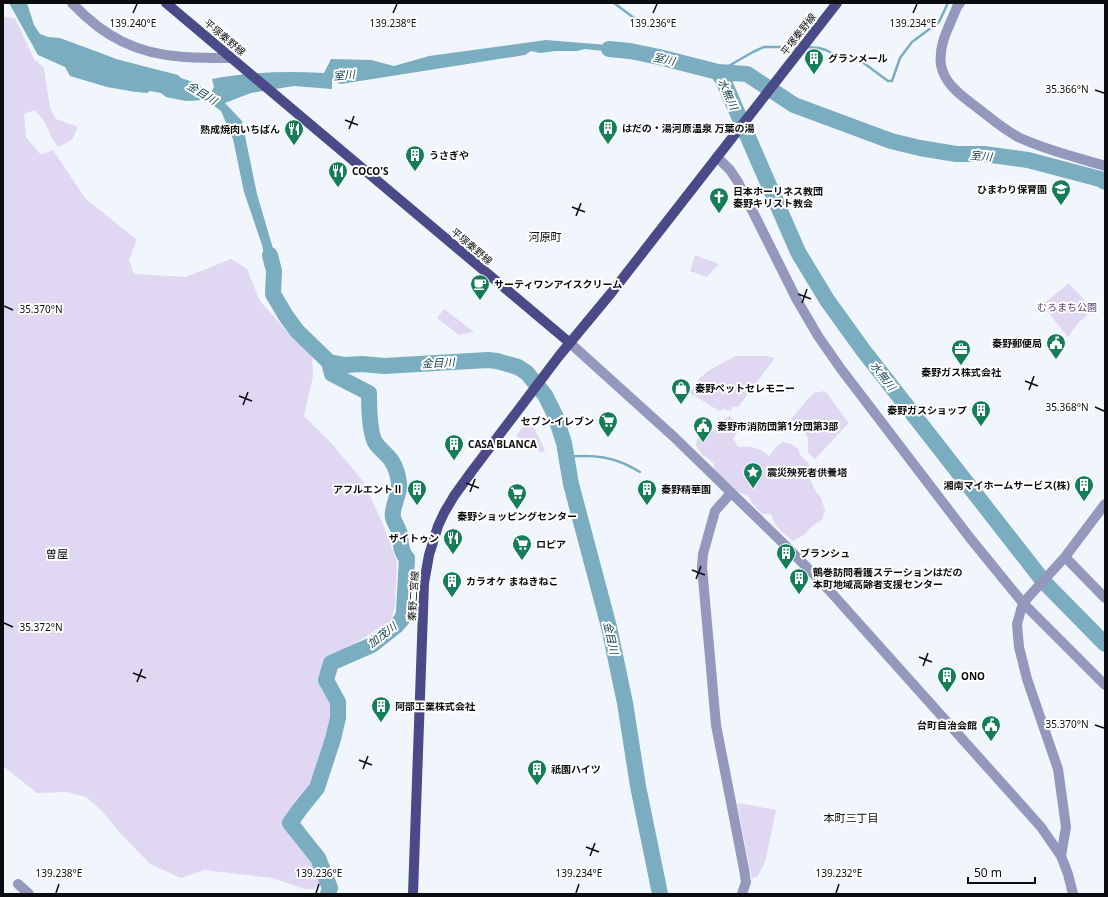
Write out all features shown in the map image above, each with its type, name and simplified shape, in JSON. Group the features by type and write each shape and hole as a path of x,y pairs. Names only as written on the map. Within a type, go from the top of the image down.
{"main road":[{"name":"平塚秦野線","path":"166,3 570,343"},
{"name":"平塚秦野線","path":"717,157 837,3"},
{"path":"570,343 612,292 717,157"},
{"name":"秦野二宮線","path":"413,894 424,583 429,555 438,526 454,496 570,343"}],"street":[{"path":"72,3 85,17 103,31 124,43 142,50 164,55 185,57 230,58"},
{"path":"960,3 942,43 940,58 941,67 947,80 956,91 998,124 1018,136 1041,147 1105,166"},
{"path":"717,157 730,170 738,182 797,300 818,336 841,369 965,532 1025,602 1105,685"},
{"path":"570,343 674,437 833,594 1041,827 1061,856 1073,894"},
{"path":"731,493 716,511 703,554 702,567 716,725 746,882 742,894"},
{"path":"1061,856 1066,827 1058,768 1027,679 1019,647 1017,624 1025,602 1063,558 1105,504"},
{"path":"1063,558 1105,598"},
{"path":"18,884 29,894"}],"green space":[{"path":"3,17 15,18 34,59 44,68 50,108 56,119 78,127 72,140 58,147 51,137 46,124 35,110 24,114 26,137 41,155 53,150 85,198 137,240 129,260 134,274 186,277 231,259 247,269 260,301 293,339 312,352 313,376 304,416 333,445 363,481 383,524 397,562 395,606 391,620 335,657 326,689 334,715 311,782 300,821 314,844 323,864 323,877 320,886 314,889 305,889 272,878 204,870 181,878 150,864 121,834 101,810 86,797 67,792 37,793 3,766"},
{"path":"695,255 719,264 707,277 690,271"},
{"name":"むろまち公園","path":"1069,283 1093,310 1079,322 1068,337 1042,305"},
{"path":"444,309 474,332 459,335 437,318"},
{"path":"735,356 767,356 775,358 738,407 733,406 731,411 724,409 719,411 690,393 698,380 708,371"},
{"path":"825,391 849,423 815,459 808,453 808,438 805,433 800,430 786,428 786,425 814,393"},
{"path":"730,416 738,424 736,434 733,439 738,447 746,446 755,448 769,456 777,446 783,442 791,444 798,449 800,455 809,463 807,475 821,498 825,510 822,520 812,526 804,535 793,541 786,536 776,525 772,518 773,517 769,514 762,514 748,496 736,491 714,471 714,464 702,455 696,446 698,435 717,430 720,427 720,421"},
{"path":"526,422 534,428 545,450 542,453 516,436"},
{"path":"737,803 776,810 765,862 758,876 752,879"}],"water":[{"path":"9,3 27,3 34,25 40,34 48,37 60,38 116,59 178,75 211,93 214,87 212,79 268,73 324,73 331,59 371,60 394,66 429,56 546,40 632,47 630,54 585,49 577,51 540,53 531,51 525,55 341,84 332,80 332,89 294,86 251,93 225,103 242,121 257,194 279,269 275,278 264,254 244,192 233,139 221,111 206,100 186,101 166,97 161,93 150,91 147,93 136,92 107,87 70,76 65,67 38,55"}],"waterway":[{"path":"614,3 634,18"},
{"path":"805,47 826,50 844,60 861,61 888,81 892,81 900,58 912,42 939,22 947,3"},
{"path":"718,72 764,47 798,47"},
{"name":"室川","path":"609,49 630,51 659,57 718,72 747,74 794,105 891,141 956,154 984,154 1028,160 1100,179 1105,182"},
{"name":"水無川","path":"718,72 724,82 798,252 827,300 863,350 1044,582 1105,644"},
{"name":"金目川","path":"270,255 274,271 273,294 297,331 329,362 345,365 362,364 384,366 488,360 497,361 518,367 527,373 545,395 555,415 564,443 571,484 609,627 625,703 638,786 660,894"},
{"name":"加茂川","path":"328,894 330,888 318,858 290,823 317,788 333,739 338,718 338,702 326,680 331,663 372,645 396,626 402,619 404,612 407,558 402,550 399,532 393,515 399,490 398,477 393,463 375,442 373,437 370,418 369,393 332,374 329,362"},
{"path":"566,457 587,456 607,458 625,464 640,472"}],"place":[{"name":"グランメール","path":"814,75"},
{"name":"はだの・湯河原温泉 万葉の湯","path":"608,145"},
{"name":"熟成焼肉いちばん","path":"294,146"},
{"name":"うさぎや","path":"415,172"},
{"name":"COCO'S","path":"338,188"},
{"name":"ひまわり保育園","path":"1061,206"},
{"name":"日本ホーリネス教団 秦野キリスト教会","path":"719,214"},
{"name":"サーティワンアイスクリーム","path":"480,301"},
{"name":"秦野郵便局","path":"1056,360"},
{"name":"秦野ガス株式会社","path":"961,366"},
{"name":"秦野ペットセレモニー","path":"681,405"},
{"name":"秦野ガスショップ","path":"981,427"},
{"name":"セブン-イレブン","path":"608,438"},
{"name":"秦野市消防団第1分団第3部","path":"703,443"},
{"name":"CASA BLANCA","path":"454,461"},
{"name":"震災殃死者供養塔","path":"753,489"},
{"name":"湘南マイホームサービス(株)","path":"1084,502"},
{"name":"アフルエントⅡ","path":"417,506"},
{"name":"秦野精華園","path":"647,506"},
{"name":"秦野ショッピングセンター","path":"517,510"},
{"name":"ザイトゥン","path":"453,555"},
{"name":"ロピア","path":"522,561"},
{"name":"ブランシュ","path":"786,570"},
{"name":"鶴巻訪問看護ステーションはだの 本町地域高齢者支援センター","path":"799,595"},
{"name":"カラオケ まねきねこ","path":"452,598"},
{"name":"ONO","path":"947,693"},
{"name":"阿部工業株式会社","path":"381,723"},
{"name":"台町自治会館","path":"991,742"},
{"name":"祇園ハイツ","path":"537,786"}],"district":[{"name":"河原町","path":"545,237"},
{"name":"曽屋","path":"57,554"},
{"name":"本町三丁目","path":"851,818"}]}
